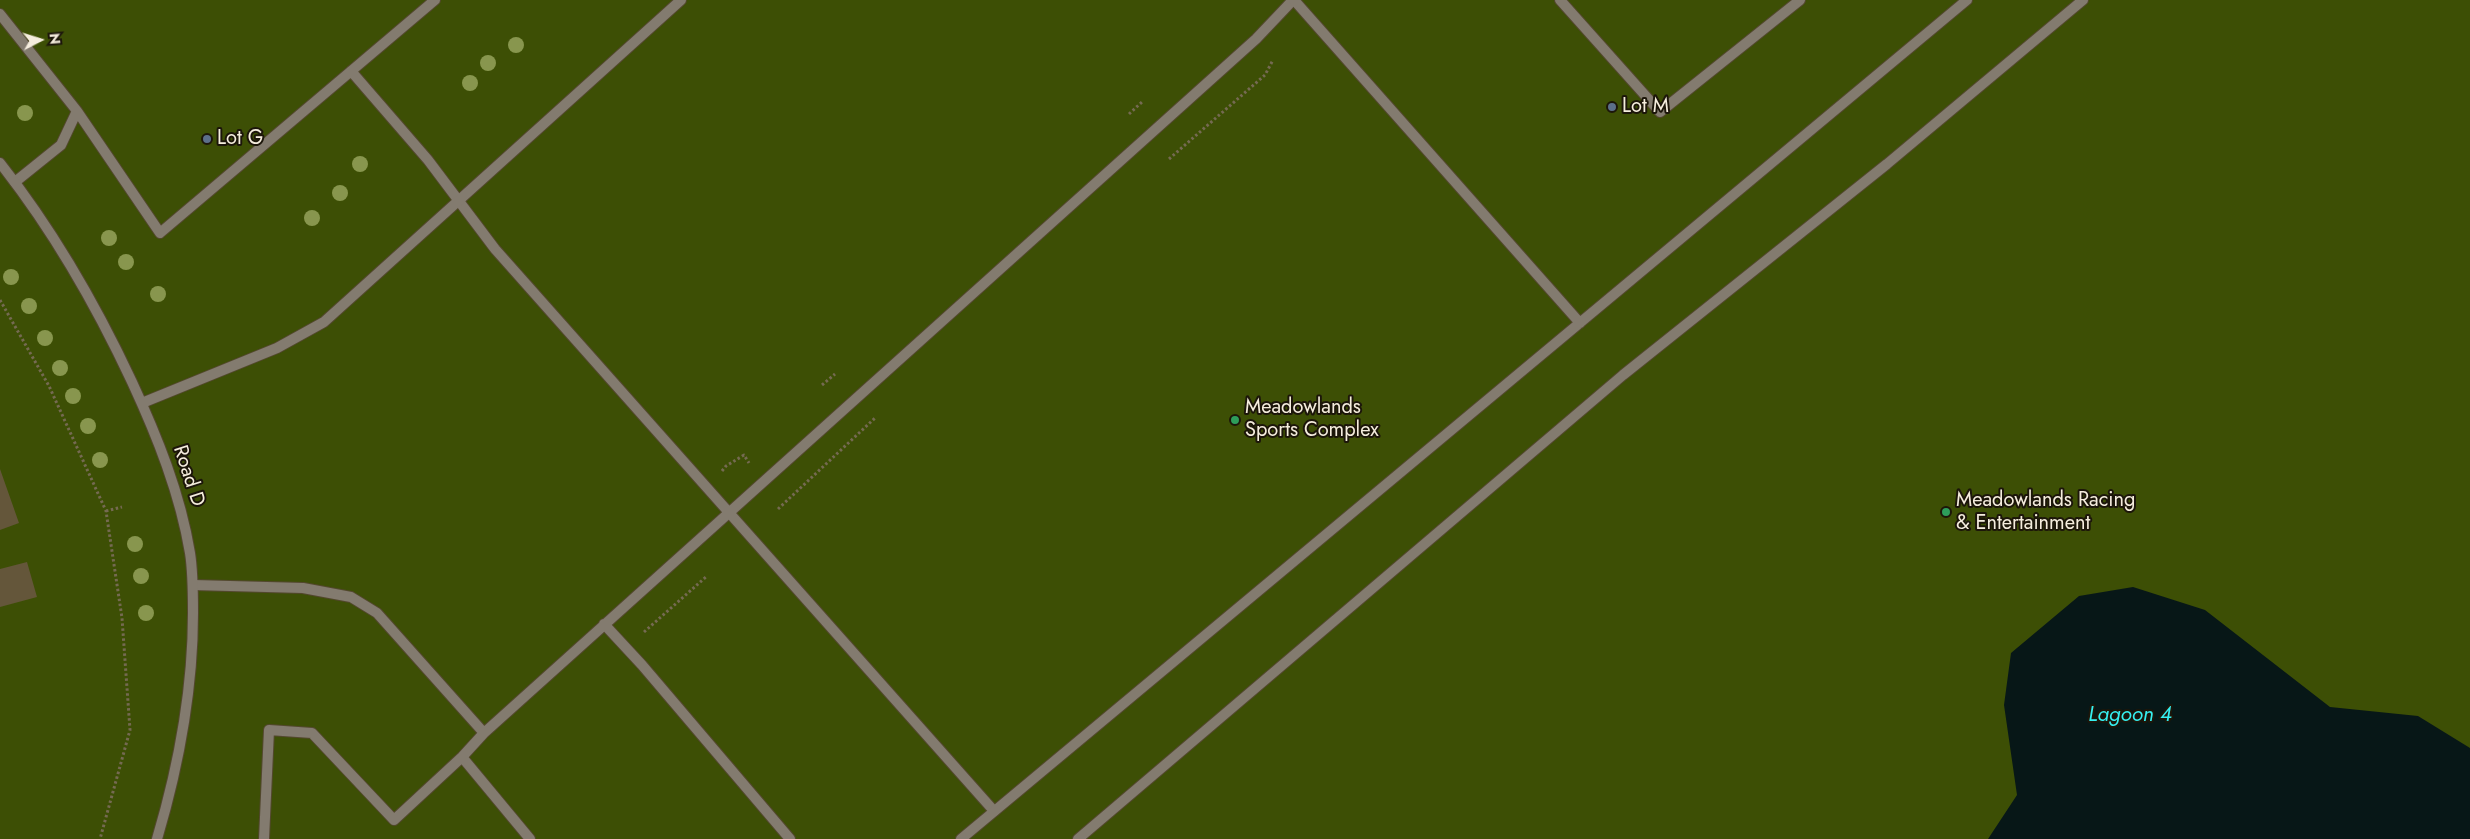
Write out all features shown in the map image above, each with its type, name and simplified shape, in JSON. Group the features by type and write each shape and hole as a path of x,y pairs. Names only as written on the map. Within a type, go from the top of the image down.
{"street":[{"path":"0,14 77,111 160,233 435,0"},
{"path":"142,403 277,348 324,322 681,0"},
{"path":"264,839 269,730 312,733 394,820 462,757 484,733 1248,45 1293,0 1580,322"},
{"path":"1560,0 1660,112 1800,0"},
{"path":"1078,839 1623,375 1887,164 2083,0"},
{"path":"961,839 1961,2"},
{"path":"350,71 428,160 495,249 994,811"},
{"path":"15,182 61,145 77,111"},
{"name":"Road D","path":"0,163 15,182 80,280 142,403 166,463 184,521 193,585 193,633 187,712 174,783 157,839"},
{"path":"193,585 302,588 351,597 376,613 484,733"},
{"path":"604,624 790,839"},
{"path":"462,757 530,839"}],"path":[{"path":"1169,159 1265,75 1273,60"},
{"path":"1129,114 1142,102"},
{"path":"0,300 49,386 106,512 122,618 130,730 100,839"},
{"path":"822,385 835,374"},
{"path":"778,509 875,418"},
{"path":"722,472 726,466 744,455 749,463"},
{"path":"106,512 122,507"},
{"path":"626,648 707,576"}],"green space":[{"name":"Meadowlands Sports Complex","path":"0,0 2470,0 2470,839 0,839"}],"water":[{"name":"Lagoon 4","path":"2133,587 2205,610 2330,707 2418,716 2470,748 2470,839 1988,839 2017,795 2004,705 2011,653 2079,596"}],"building":[{"path":"0,469 19,523 0,530"},
{"path":"27,562 37,597 0,607 0,569"}],"place":[{"name":"Lot M","path":"1612,107"},
{"name":"Lot G","path":"207,139"},
{"name":"Meadowlands Sports Complex","path":"1235,420"},
{"name":"Meadowlands Racing & Entertainment","path":"1946,512"}]}
